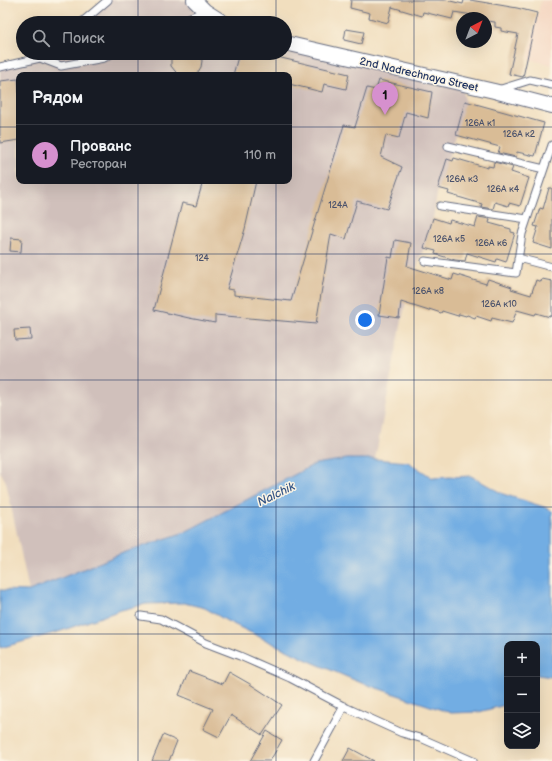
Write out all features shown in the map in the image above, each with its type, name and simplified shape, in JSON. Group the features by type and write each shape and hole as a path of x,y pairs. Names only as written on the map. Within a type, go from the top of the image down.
{"street":[{"path":"194,0 205,11 213,16"},
{"name":"2nd Nadrechnaya Street","path":"292,45 494,91 552,106"}],"lane":[{"path":"89,16 108,0"},
{"path":"193,16 205,11"},
{"path":"0,66 23,60"},
{"path":"51,60 61,66 93,60"},
{"path":"494,91 530,80 552,85"},
{"path":"425,260 516,273 522,234 552,145"},
{"path":"448,146 544,169"},
{"path":"440,206 527,219"},
{"path":"518,258 552,267"},
{"path":"141,616 161,619 206,643 290,678 344,706 473,761"},
{"path":"314,761 344,706"}],"shaded area":[{"path":"108,0 194,0 215,16 89,16"},
{"path":"541,0 552,0 552,65 528,59"},
{"path":"292,45 462,83 465,101 456,135 438,188 433,218 406,300 375,459 347,459 315,464 185,532 123,553 29,591 6,482 0,471 0,67 23,60 292,60"}],"water":[{"name":"Nalchik","path":"347,459 375,459 408,462 433,478 471,476 503,494 552,511 552,677 540,675 540,641 504,641 504,705 479,712 451,713 359,682 307,660 227,621 205,608 184,603 146,604 121,610 58,632 0,648 0,590 29,591 123,553 185,532 315,464"}],"building":[{"path":"351,0 446,0 463,4 464,0 470,0 537,13 523,77 509,74 518,34 501,31 501,28 495,27 495,22 492,22 492,12 454,12 452,19 423,12 422,16 392,7 388,23 369,18 370,13 350,8"},
{"path":"346,29 364,32 361,44 344,40"},
{"path":"171,60 202,60 201,67 198,72 176,72 171,66"},
{"path":"237,60 290,60 349,74 346,89 324,84 322,92 292,85 292,72 234,72"},
{"path":"16,79 16,140 0,143 0,81"},
{"path":"379,80 432,92 428,118 406,112 399,138 386,135 381,157 402,167 387,209 357,201 346,239 331,234 316,324 215,315 215,323 154,310 182,203 196,206 202,184 255,184 245,229 227,289 234,290 234,295 291,301 344,125 355,127 367,88 376,90"},
{"path":"465,101 544,123 535,156 517,152 516,157 498,153 500,147 456,135"},
{"path":"454,158 488,168 488,166 493,167 494,162 513,167 511,172 529,178 520,206 509,203 508,206 495,202 493,209 481,207 482,204 448,194 449,191 438,188 447,159 453,161"},
{"path":"549,188 552,188 552,249 533,243 538,227 534,226 540,208 543,209"},
{"path":"478,217 490,219 489,223 511,229 511,232 515,233 506,262 497,259 496,262 467,253 465,261 455,260 435,254 436,251 424,248 433,218 449,223 450,220 475,227"},
{"path":"11,238 22,239 21,252 10,251"},
{"path":"395,240 411,243 407,266 452,280 454,274 486,284 488,279 512,287 511,289 531,295 536,280 541,282 542,279 552,281 552,316 550,317 536,313 535,315 517,310 512,323 492,318 491,321 476,316 475,318 459,314 458,316 442,311 441,313 429,309 429,311 401,302 399,318 379,315 388,257 392,258"},
{"path":"30,329 31,339 15,340 14,330"},
{"path":"189,671 223,684 229,672 282,705 262,735 231,715 219,737 203,729 213,709 179,695"},
{"path":"267,731 282,740 270,761 250,761"},
{"path":"163,735 177,741 169,761 152,761"},
{"path":"350,748 374,761 343,761"}],"place":[{"name":"Прованс","path":"385,115"}]}
